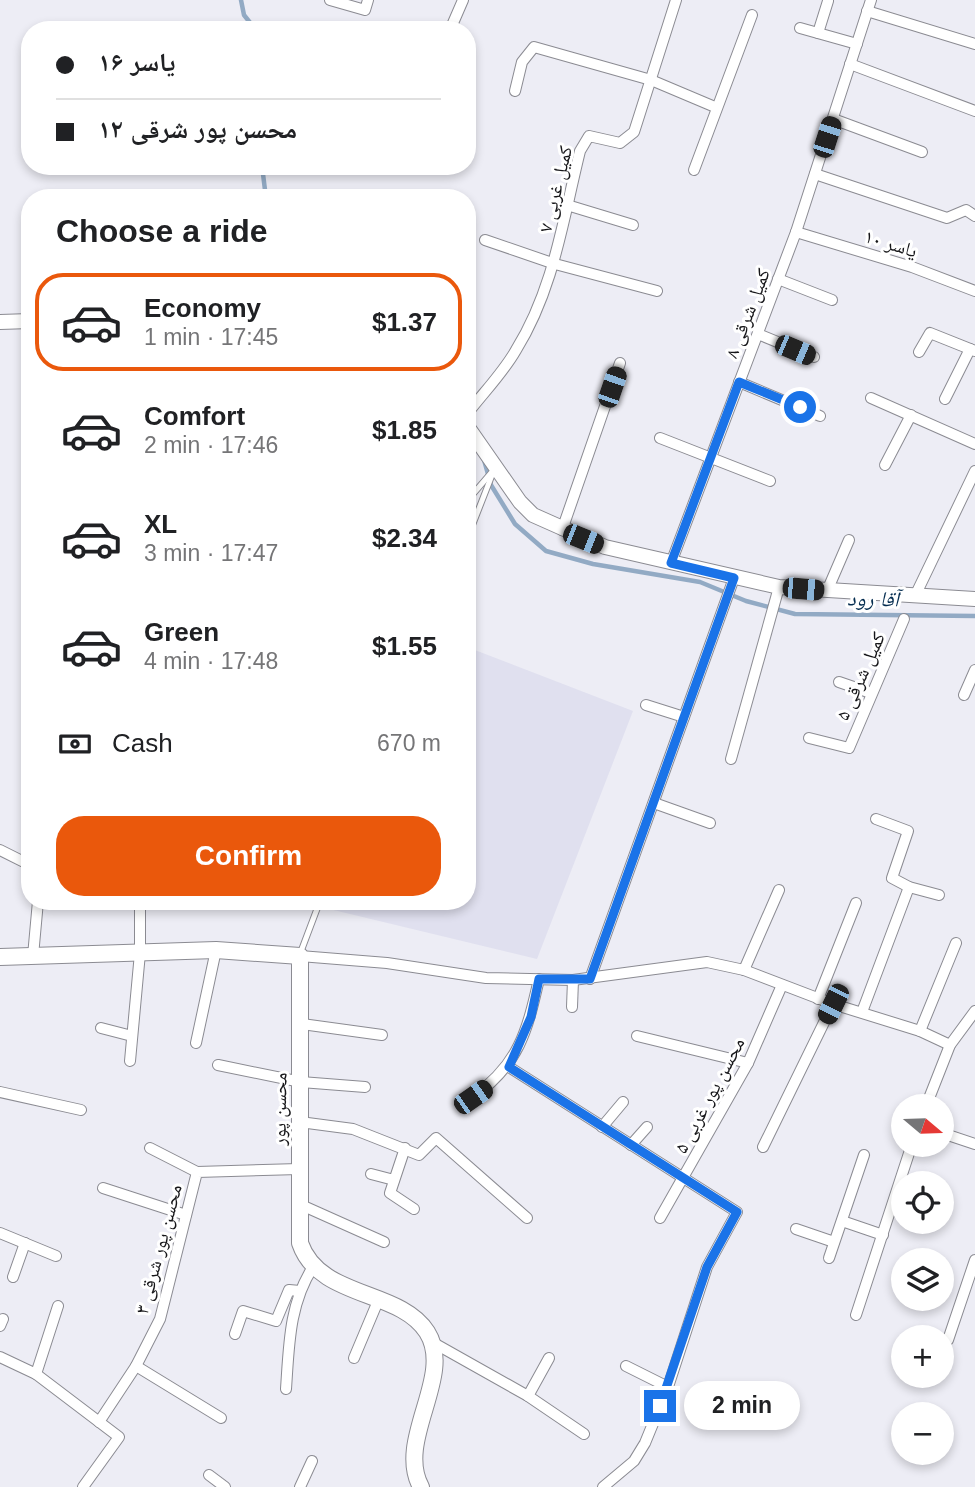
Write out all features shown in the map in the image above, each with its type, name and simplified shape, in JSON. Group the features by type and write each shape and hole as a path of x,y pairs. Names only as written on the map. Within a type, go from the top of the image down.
{"main road":[{"path":"0,957 216,950 300,956"},
{"name":"محسن پور","path":"300,956 300,1243 313,1267"},
{"path":"313,1267 325,1276 413,1317 432,1342 435,1363 414,1462 419,1486"}],"street":[{"path":"330,0 365,10 369,0"},
{"path":"454,21 463,0"},
{"name":"کمیل غربی ۷","path":"476,402 516,351 555,264 580,151 589,136 620,143 634,132 676,0"},
{"path":"818,33 828,1"},
{"path":"869,6 975,44"},
{"name":"کمیل شرقی ۸","path":"671,563 796,232 869,6"},
{"path":"694,170 715,107 752,15"},
{"path":"800,28 857,44"},
{"path":"515,91 522,61 534,47 651,80 715,107"},
{"path":"850,65 975,111"},
{"path":"833,119 922,152"},
{"path":"815,174 947,218 966,210 975,216"},
{"path":"567,205 633,225"},
{"name":"یاسر ۱۰","path":"796,232 912,267 975,291"},
{"path":"485,240 555,264 657,291"},
{"path":"778,279 832,299"},
{"path":"0,322 21,321"},
{"path":"919,352 930,333 972,350 945,399"},
{"path":"758,334 814,358"},
{"path":"562,530 620,363"},
{"path":"739,382 821,415"},
{"path":"871,398 975,444"},
{"path":"885,465 911,415"},
{"path":"660,438 770,481"},
{"path":"476,439 533,515 605,547 779,587 975,599"},
{"path":"915,596 975,471"},
{"path":"827,591 849,540"},
{"path":"590,979 734,578"},
{"path":"731,759 779,587"},
{"name":"کمیل شرقی ۵","path":"808,738 849,748 904,619"},
{"path":"964,695 975,670"},
{"path":"839,682 871,693"},
{"path":"646,705 684,717"},
{"path":"654,803 710,823"},
{"path":"877,819 908,831 892,878 909,887 939,895"},
{"path":"0,850 21,860"},
{"path":"862,1012 909,887"},
{"path":"744,970 779,890"},
{"path":"818,999 856,903"},
{"path":"33,956 37,910"},
{"path":"130,1061 140,953 139,910"},
{"path":"920,1031 956,943"},
{"path":"196,1043 216,950"},
{"path":"300,956 387,962 486,978 573,980 706,962 744,970 818,999 920,1031 950,1045"},
{"path":"473,1097 509,1067 531,1017 539,979"},
{"path":"572,1007 573,980"},
{"name":"محسن پور غربی ۵","path":"660,1219 748,1063 782,985"},
{"path":"763,1147 833,1004"},
{"path":"931,1094 950,1045 975,1011"},
{"path":"302,1024 382,1035"},
{"path":"101,1028 132,1036"},
{"path":"637,1036 748,1063"},
{"path":"218,1065 301,1082 365,1087"},
{"path":"509,1067 737,1212 707,1267 668,1387 645,1443 634,1461 603,1487"},
{"path":"0,1092 80,1110"},
{"path":"602,1127 623,1102"},
{"path":"300,1122 353,1129 419,1155 436,1138 527,1218"},
{"path":"631,1145 647,1127"},
{"path":"954,1137 975,1144"},
{"path":"405,1148 390,1193 414,1209"},
{"path":"150,1149 197,1172"},
{"path":"829,1258 864,1155"},
{"path":"856,1315 908,1157"},
{"name":"محسن پور شرقی ۳","path":"99,1422 136,1366 160,1319 197,1172 299,1169"},
{"path":"371,1174 394,1180"},
{"path":"103,1188 186,1215"},
{"path":"299,1204 384,1242"},
{"path":"842,1221 883,1235"},
{"path":"796,1229 834,1242"},
{"path":"0,1233 56,1256"},
{"path":"13,1277 25,1243"},
{"path":"953,1325 975,1260"},
{"path":"286,1389 290,1332 300,1291 313,1267"},
{"path":"235,1334 243,1311 276,1321 289,1290 300,1291"},
{"path":"354,1358 379,1301"},
{"path":"36,1374 58,1306"},
{"path":"432,1342 528,1396 584,1434"},
{"path":"0,1357 36,1374 119,1437 83,1487"},
{"path":"528,1396 549,1358"},
{"path":"136,1366 221,1418"},
{"path":"626,1366 668,1387"},
{"path":"300,1487 312,1461"},
{"path":"209,1475 225,1487"}],"lane":[{"path":"476,490 496,467"},
{"path":"476,517 496,467"},
{"path":"300,956 317,910"}],"shaded area":[{"path":"476,650 633,711 537,959 333,910 476,910"}],"waterway":[{"name":"آقا رود","path":"241,0 244,15 249,21"},
{"name":"آقا رود","path":"263,175 265,189"},
{"name":"آقا رود","path":"484,460 491,485 515,524 546,551 593,564 700,582 746,601 795,614 975,616"}],"route":[{"path":"660,1406 707,1267 737,1212 509,1067 531,1017 539,979 590,979 734,578 671,563 739,382 800,407"}]}
